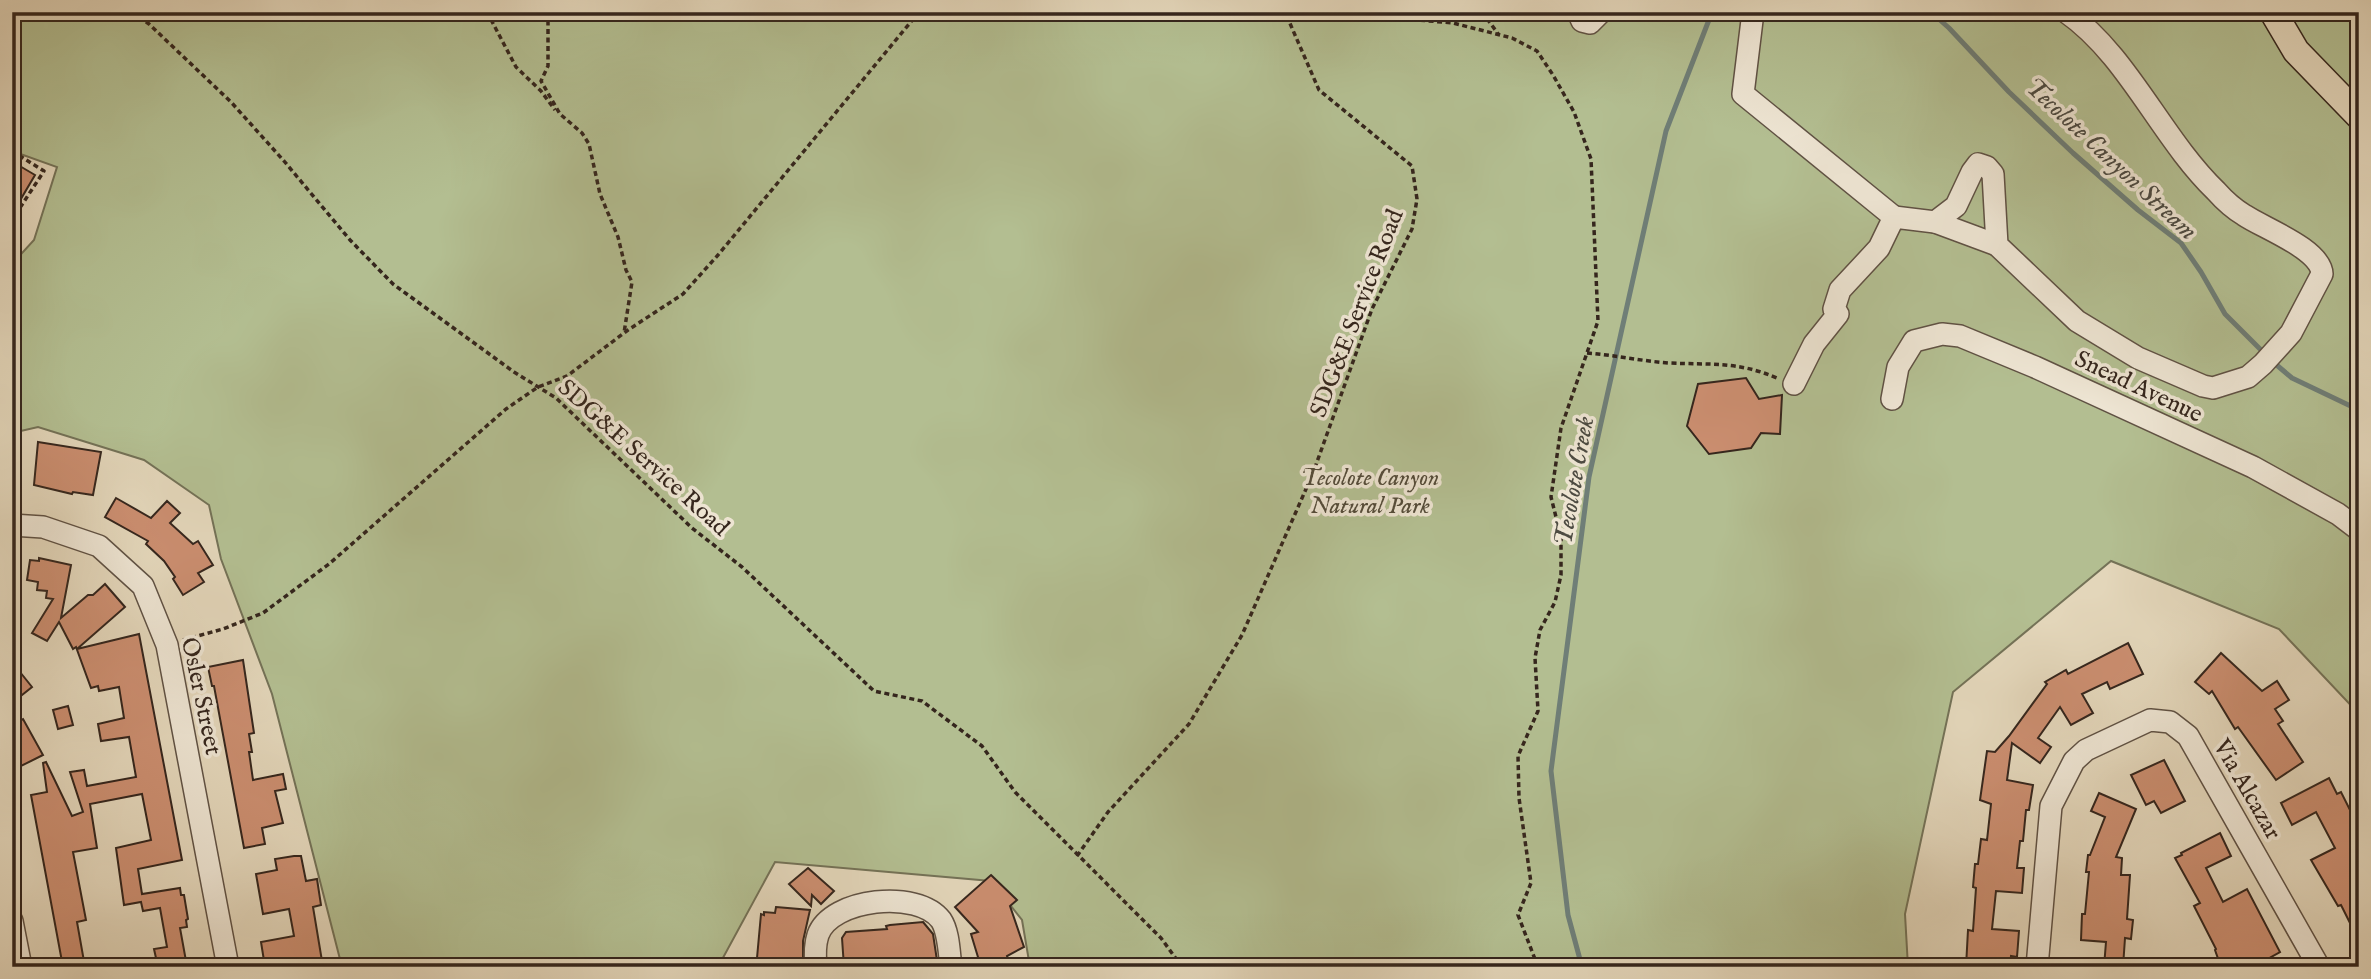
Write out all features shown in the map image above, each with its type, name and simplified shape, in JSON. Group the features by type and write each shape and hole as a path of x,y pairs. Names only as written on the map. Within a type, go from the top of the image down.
{"main road":[{"path":"2273,12 2296,51 2359,116"}],"street":[{"path":"1578,12 1582,21 1590,23 1601,12"},
{"path":"1753,12 1743,94 1894,217 1935,222 1997,245 2077,321 2138,358 2213,388 2248,377 2283,343 2303,314 2322,274 2318,260 2267,226 2243,215 2215,191 2191,164 2103,44 2066,12"},
{"path":"1935,222 1956,206 1975,167 1978,164 1983,165 1991,169 1993,174 1997,245"},
{"path":"1794,384 1814,344 1838,314 1835,309 1840,290 1879,248 1894,217"},
{"name":"Snead Avenue","path":"1892,399 1898,367 1914,341 1942,334 1960,336 2035,367 2253,467 2338,514 2359,530"},
{"name":"Osler Street","path":"12,525 44,527 99,546 143,586 167,645 228,967"},
{"name":"Via Alcazar","path":"2037,967 2051,806 2074,761 2086,750 2150,720 2170,722 2189,736 2319,967"},
{"path":"817,967 815,957 818,934 825,923 848,908 890,899 924,907 941,919 951,967"},
{"path":"12,921 21,967"}],"path":[{"name":"SDG&E Service Road","path":"132,12 149,24 231,102 350,240 393,284 514,372 556,398 692,528 742,567 874,691 922,701 982,746 1015,792 1161,938 1182,967"},
{"path":"487,12 516,67 582,133 589,144 600,194 618,237 626,270 632,282 624,333"},
{"path":"548,12 548,66 541,81 561,114"},
{"path":"167,645 223,629 263,613 329,564 506,409 538,387 567,376 624,333 683,294 919,12"},
{"name":"SDG&E Service Road","path":"1077,856 1108,813 1189,724 1242,635 1312,473 1371,309 1412,229 1418,199 1412,166 1319,90 1285,12"},
{"path":"1370,12 1395,18 1453,23 1512,38 1536,51 1574,112 1591,159 1598,321 1561,428 1551,497 1561,537 1561,575 1555,603 1540,629 1535,658 1538,711 1518,757 1519,798 1531,883 1518,915 1538,967"},
{"path":"1472,12 1485,16 1499,35"},
{"path":"12,151 44,171 12,220"},
{"path":"1587,353 1668,363 1732,364 1760,370 1794,384"}],"green space":[{"name":"Tecolote Canyon Natural Park","path":"12,12 2350,12 2359,30 2359,714 2279,629 2111,561 1953,692 1905,914 1908,967 1030,967 1022,920 991,881 775,862 718,967 342,967 272,694 221,559 209,505 144,460 38,427 12,433 12,264 34,240 57,167 12,151"}],"building":[{"path":"18,165 35,175 12,214 12,173"},
{"path":"1746,378 1759,399 1782,395 1780,434 1761,433 1751,448 1709,454 1687,426 1698,384"},
{"path":"38,442 101,452 93,495 72,494 34,485"},
{"path":"116,498 151,518 167,501 180,513 170,523 193,544 198,541 213,565 198,573 204,582 183,595 164,561 146,544 148,541 105,517"},
{"path":"39,558 71,565 61,618 105,584 125,607 77,649 139,634 182,860 138,869 142,894 180,888 181,895 184,895 188,919 187,927 180,928 186,961 158,967 154,949 167,947 160,908 143,911 141,902 124,905 116,848 151,840 142,794 90,804 97,848 73,852 86,920 77,922 85,967 63,967 31,795 47,792 43,763 46,762 72,816 83,812 70,772 84,770 87,786 136,777 129,737 101,741 98,724 124,718 119,687 99,691 98,686 91,688 76,647 73,649 59,622 47,641 32,633 53,599 46,598 47,591 37,590 38,582 27,580 30,560 39,561"},
{"path":"2128,643 2143,674 2110,689 2107,682 2082,694 2093,713 2071,725 2060,707 2038,738 2051,747 2040,763 2012,743 2007,780 2033,785 2029,810 2026,810 2023,841 2020,841 2017,868 2024,868 2022,893 1996,891 1992,929 2019,931 2017,957 2011,956 2010,967 1966,967 1968,930 1973,931 1975,864 1978,864 1981,839 1987,840 1991,804 1980,800 1987,751 1995,752 2009,736 2047,684 2045,682 2066,670 2068,674"},
{"path":"2221,653 2262,691 2277,681 2289,700 2275,709 2283,721 2278,724 2303,762 2276,780 2238,727 2235,729 2212,691 2209,694 2195,682"},
{"path":"243,660 254,733 249,734 253,780 283,774 286,789 275,791 283,823 262,828 265,844 244,848 214,686 208,667"},
{"path":"12,662 32,687 12,703"},
{"path":"68,706 73,725 58,729 53,710"},
{"path":"23,719 43,755 21,766 17,758 12,760 12,725"},
{"path":"2164,760 2185,801 2161,813 2154,801 2146,805 2131,775"},
{"path":"2329,778 2337,794 2341,792 2354,818 2359,816 2359,941 2341,905 2338,906 2311,860 2335,848 2316,812 2292,825 2281,803"},
{"path":"2099,793 2136,809 2116,857 2122,858 2121,875 2130,875 2127,919 2133,920 2131,939 2125,938 2123,967 2104,967 2106,942 2081,940 2089,872 2086,872 2088,855 2105,817 2091,811"},
{"path":"2220,833 2231,856 2206,868 2223,902 2247,889 2280,952 2253,967 2221,967 2216,949 2194,906 2200,903 2175,858"},
{"path":"301,856 306,881 317,879 321,905 313,907 323,967 265,967 261,942 294,936 289,909 263,914 256,874 277,870 275,859"},
{"path":"808,868 834,891 821,904 812,895 811,906 789,884"},
{"path":"991,875 1017,900 1010,906 1024,947 1007,956 1010,967 981,967 971,934 978,932 955,907"},
{"path":"776,907 810,910 803,941 803,967 758,967 761,914 775,913"},
{"path":"923,922 933,934 938,967 844,967 842,938 846,932 887,929 886,926 890,925"}],"waterway":[{"name":"Tecolote Creek","path":"1582,967 1568,915 1551,771 1589,477 1666,131 1712,12"},
{"name":"Tecolote Canyon Stream","path":"1931,12 2073,153 2138,210 2181,243 2225,314 2266,355"},
{"name":"Tecolote Canyon Stream","path":"2273,362 2292,378 2359,410"}]}
